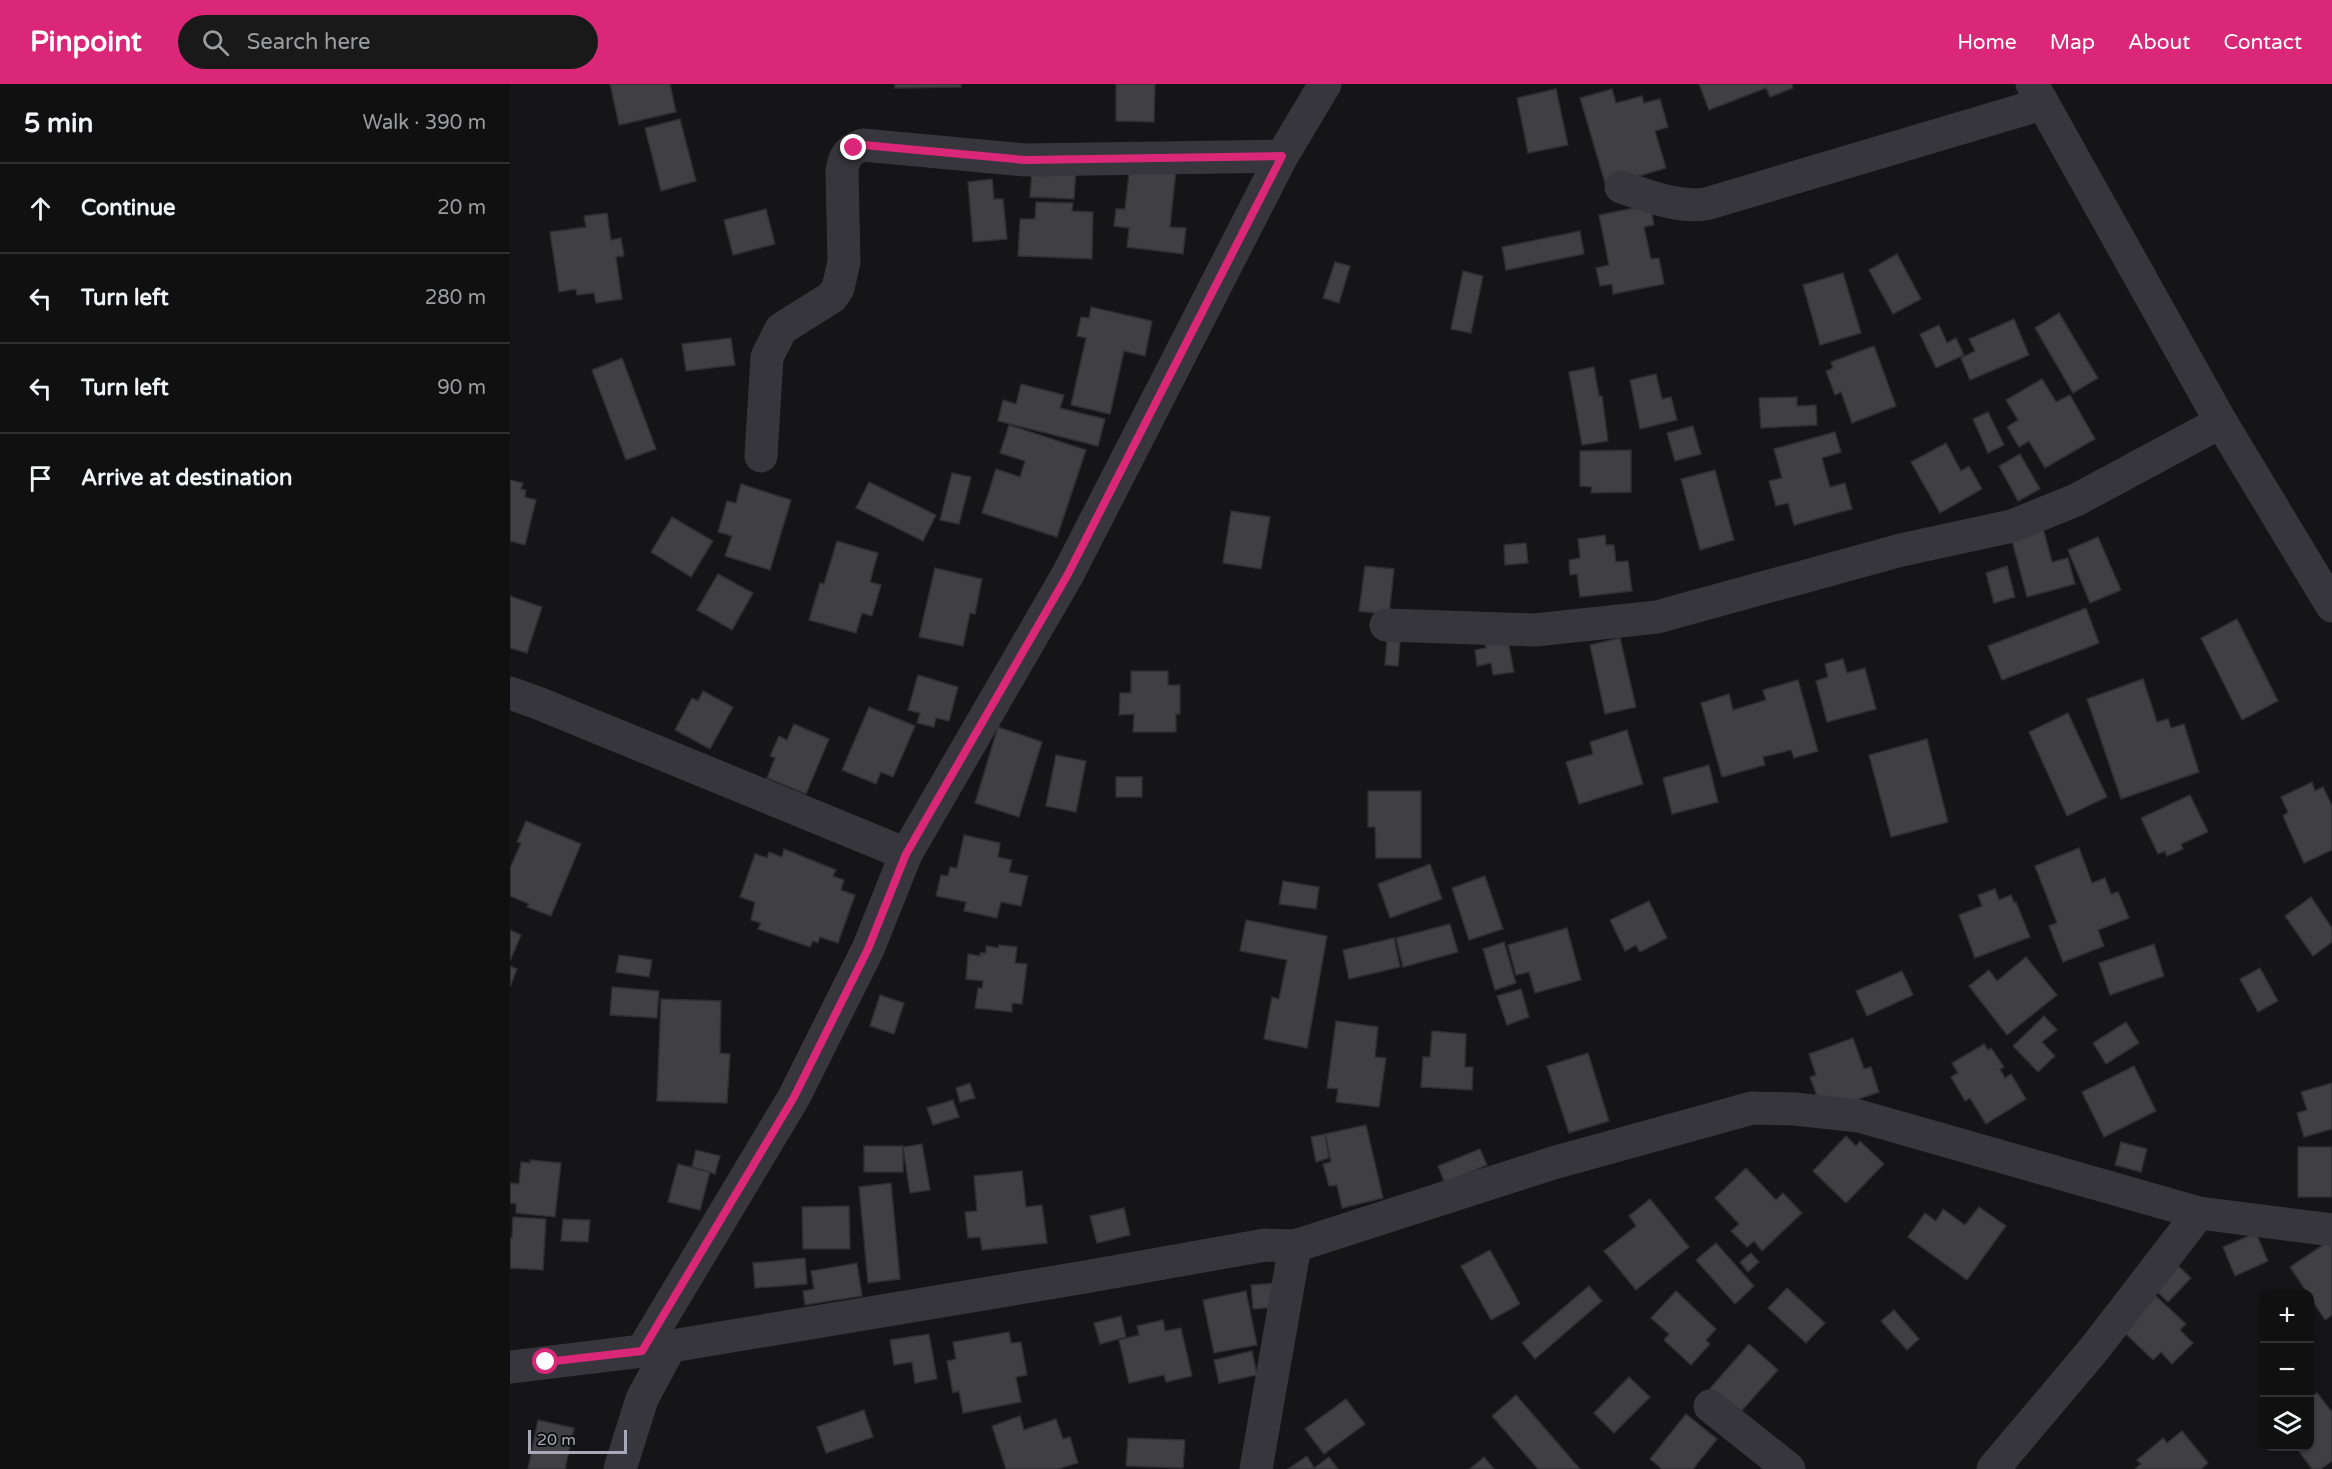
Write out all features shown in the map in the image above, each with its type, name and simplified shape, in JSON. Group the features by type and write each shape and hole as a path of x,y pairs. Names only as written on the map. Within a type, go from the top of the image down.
{"street":[{"path":"620,1469 657,1348 794,1097 868,949 906,854 1068,574 1282,156 1325,84"},
{"path":"1621,187 1668,202 1693,206 1706,204 2037,94 2221,422 2332,606"},
{"path":"761,456 767,357 781,329 832,297 842,276 844,262 842,171 844,157 854,148 863,145 1025,160 1282,156"},
{"path":"1386,625 1535,630 1657,617 1901,550 2012,526 2076,500 2221,422"},
{"path":"510,693 906,854"},
{"path":"510,1367 657,1348 1085,1278 1265,1245 1294,1246 1553,1163 1752,1108 1795,1109 1859,1116 2199,1213 2332,1230"},
{"path":"1993,1469 2095,1348 2199,1213"},
{"path":"1256,1469 1294,1246"},
{"path":"1710,1406 1789,1469"}],"building":[{"path":"610,84 670,84 676,112 619,125"},
{"path":"895,84 961,84 961,87 895,88"},
{"path":"1116,84 1155,84 1154,122 1116,121"},
{"path":"1699,84 1792,84 1793,88 1770,97 1766,88 1709,110"},
{"path":"1556,89 1568,145 1528,153 1517,98"},
{"path":"1612,89 1616,103 1642,96 1644,103 1660,99 1668,127 1655,131 1666,168 1606,186 1580,98"},
{"path":"680,119 696,181 661,191 645,128"},
{"path":"1130,164 1176,170 1170,227 1186,228 1183,254 1127,247 1129,228 1114,226 1116,209 1125,209"},
{"path":"1032,168 1076,170 1074,199 1030,197"},
{"path":"992,179 994,199 1003,199 1007,239 973,242 968,182"},
{"path":"1036,202 1073,203 1072,211 1093,212 1092,259 1018,256 1020,219 1035,219"},
{"path":"1650,205 1654,225 1644,227 1651,259 1659,258 1664,284 1613,294 1612,284 1600,286 1596,268 1609,265 1599,215"},
{"path":"766,209 775,244 733,255 724,220"},
{"path":"607,213 611,240 621,238 624,256 616,257 622,299 596,303 594,293 577,295 576,289 559,292 550,232 586,227 584,216"},
{"path":"1580,231 1584,254 1506,270 1502,247"},
{"path":"1897,254 1921,299 1893,314 1869,270"},
{"path":"1335,262 1350,266 1339,303 1323,298"},
{"path":"1463,271 1483,276 1471,333 1451,329"},
{"path":"1843,273 1861,333 1820,345 1803,285"},
{"path":"1091,307 1152,321 1145,356 1124,351 1110,414 1071,405 1086,338 1077,336 1081,317 1089,318"},
{"path":"2059,313 2098,378 2073,393 2035,328"},
{"path":"2014,319 2029,355 1970,380 1961,358 1975,351 1969,339"},
{"path":"1939,325 1947,343 1956,338 1964,355 1936,368 1920,334"},
{"path":"731,338 735,365 686,371 682,344"},
{"path":"1874,346 1896,406 1852,423 1841,392 1835,395 1826,371 1833,368 1831,362"},
{"path":"622,358 656,449 626,460 592,370"},
{"path":"1594,367 1599,396 1602,396 1608,441 1582,445 1569,372"},
{"path":"1656,374 1662,399 1671,397 1677,420 1640,429 1630,380"},
{"path":"2042,379 2056,402 2070,395 2095,439 2045,468 2029,441 2019,447 2007,427 2018,420 2006,400"},
{"path":"1021,384 1064,395 1060,408 1105,419 1098,446 998,421 1003,400 1016,404"},
{"path":"1797,397 1797,406 1816,405 1817,425 1761,428 1759,398"},
{"path":"1988,412 2004,445 1988,453 1973,419"},
{"path":"1009,425 1086,450 1057,537 982,513 996,469 1020,477 1025,461 1000,453"},
{"path":"1693,426 1701,454 1675,461 1667,433"},
{"path":"1835,432 1841,452 1822,458 1830,487 1845,483 1852,509 1794,525 1788,503 1776,506 1769,481 1782,478 1774,449"},
{"path":"1946,443 1961,471 1969,466 1982,489 1940,513 1911,462"},
{"path":"1631,450 1631,492 1591,493 1592,487 1580,486 1580,451"},
{"path":"2020,454 2040,489 2018,501 1999,466"},
{"path":"1715,470 1734,540 1700,550 1681,479"},
{"path":"952,473 971,477 959,524 940,520"},
{"path":"510,480 523,483 521,489 526,490 525,497 536,500 525,545 510,541"},
{"path":"869,482 936,515 923,541 856,508"},
{"path":"741,484 791,500 770,570 725,556 732,536 718,532 727,501 736,503"},
{"path":"1231,511 1270,517 1261,569 1223,563"},
{"path":"672,517 713,541 691,577 651,552"},
{"path":"2043,528 2052,562 2068,558 2075,584 2027,597 2011,537"},
{"path":"1605,535 1606,545 1614,545 1616,562 1628,561 1632,591 1580,597 1577,574 1570,575 1569,560 1580,558 1578,539"},
{"path":"2098,537 2121,590 2090,603 2068,550"},
{"path":"837,541 878,553 870,582 881,585 872,616 862,613 856,633 809,620 820,583 824,584"},
{"path":"1526,543 1528,563 1505,565 1504,545"},
{"path":"1365,566 1394,569 1389,615 1359,611"},
{"path":"2007,566 2015,597 1994,603 1986,573"},
{"path":"935,568 982,579 975,614 970,613 963,646 919,637"},
{"path":"718,574 753,593 732,630 697,610"},
{"path":"510,596 542,607 527,653 510,648"},
{"path":"2086,608 2099,643 2002,680 1988,646"},
{"path":"2237,619 2278,701 2242,720 2201,638"},
{"path":"1506,630 1514,672 1493,675 1491,663 1477,666 1475,650 1486,648 1484,634"},
{"path":"1620,638 1636,707 1605,714 1590,645"},
{"path":"1387,640 1400,641 1398,666 1385,665"},
{"path":"1843,659 1847,673 1865,668 1876,709 1827,722 1816,681 1828,677 1825,664"},
{"path":"1131,671 1168,671 1168,685 1180,685 1180,714 1176,714 1176,732 1133,732 1134,714 1119,715 1120,693 1131,693"},
{"path":"918,675 958,687 949,721 936,718 934,727 917,723 920,713 908,710"},
{"path":"2143,679 2157,722 2168,719 2171,728 2184,724 2199,772 2121,799 2087,699"},
{"path":"1798,680 1818,751 1794,758 1791,750 1763,757 1765,765 1722,777 1701,703 1729,694 1733,710 1766,700 1763,690"},
{"path":"703,691 733,707 710,749 675,730 692,698 698,701"},
{"path":"869,707 915,726 893,777 881,772 876,784 842,770"},
{"path":"2068,713 2107,797 2067,816 2029,732"},
{"path":"794,724 829,739 806,794 767,778 775,758 770,756 779,736 787,740"},
{"path":"998,727 1042,742 1019,817 975,803"},
{"path":"1627,730 1643,784 1579,804 1566,762 1593,754 1590,742"},
{"path":"1927,739 1948,822 1891,837 1869,755"},
{"path":"1056,755 1086,761 1076,812 1046,806"},
{"path":"1709,765 1718,802 1672,814 1663,778"},
{"path":"1116,777 1142,777 1142,797 1116,797"},
{"path":"2312,782 2315,791 2323,787 2332,806 2332,850 2304,863 2283,816 2288,812 2281,797"},
{"path":"1368,791 1421,791 1421,858 1376,858 1375,827 1368,827"},
{"path":"2190,795 2208,832 2181,844 2183,849 2167,856 2165,851 2158,854 2141,818"},
{"path":"526,821 581,844 551,916 527,907 529,904 510,896 510,868 521,843 517,842"},
{"path":"964,835 1000,843 998,857 1012,860 1009,872 1028,876 1021,906 1001,902 997,918 964,911 966,902 936,896 941,875 948,876 950,867 957,868"},
{"path":"2079,848 2092,883 2105,878 2111,894 2118,892 2129,918 2098,930 2104,946 2063,962 2049,926 2057,923 2035,866"},
{"path":"784,849 836,870 833,876 844,880 841,890 855,895 838,943 820,937 818,943 813,941 810,947 758,929 761,923 751,920 755,902 740,897 755,854 767,858 769,852 782,857"},
{"path":"1430,864 1442,899 1390,918 1378,884"},
{"path":"1485,876 1503,929 1469,940 1452,888"},
{"path":"1283,881 1319,887 1316,909 1279,904"},
{"path":"1995,889 1999,900 2011,895 2030,937 1975,958 1959,915 1982,906 1978,895"},
{"path":"2311,897 2332,928 2332,942 2313,956 2285,916"},
{"path":"1649,901 1667,938 1640,952 1636,945 1625,951 1610,920"},
{"path":"1246,920 1327,936 1307,1048 1264,1039 1272,997 1279,999 1287,960 1240,951"},
{"path":"1450,924 1458,952 1403,967 1396,938"},
{"path":"1567,928 1581,980 1535,993 1529,972 1516,975 1508,945"},
{"path":"510,930 521,935 510,961"},
{"path":"1394,938 1400,967 1349,979 1343,950"},
{"path":"1504,942 1516,983 1495,990 1483,949"},
{"path":"2154,944 2164,976 2110,995 2099,963"},
{"path":"999,945 1017,947 1015,963 1027,964 1022,1004 1012,1003 1012,1012 975,1008 978,988 982,988 983,981 966,979 968,954 980,956 980,953 986,953 986,946 998,948"},
{"path":"619,955 652,960 649,977 616,972"},
{"path":"2026,957 2057,995 2007,1035 1969,986 1989,970 1997,981"},
{"path":"510,966 517,969 510,987"},
{"path":"2260,968 2278,1001 2258,1012 2240,979"},
{"path":"1902,971 1913,995 1867,1016 1856,991"},
{"path":"612,987 659,991 657,1018 610,1015"},
{"path":"1521,989 1529,1017 1507,1025 1497,996"},
{"path":"880,995 904,1003 894,1034 870,1026"},
{"path":"661,999 721,1001 720,1053 730,1054 727,1103 657,1101"},
{"path":"2044,1016 2057,1030 2042,1042 2055,1056 2038,1072 2013,1046"},
{"path":"1336,1021 1378,1027 1375,1057 1386,1058 1379,1107 1336,1102 1338,1089 1327,1088"},
{"path":"2126,1022 2139,1043 2106,1064 2093,1043"},
{"path":"1432,1031 1466,1034 1465,1067 1473,1067 1472,1090 1421,1087 1423,1057 1430,1057"},
{"path":"1853,1038 1864,1069 1871,1067 1879,1092 1828,1110 1818,1099 1810,1077 1816,1075 1809,1054"},
{"path":"1984,1044 1988,1050 1991,1048 2004,1067 2000,1069 2005,1078 2011,1074 2026,1099 1986,1124 1970,1098 1965,1101 1951,1077 1958,1073 1952,1063"},
{"path":"1588,1053 1609,1121 1569,1133 1547,1066"},
{"path":"2134,1066 2156,1111 2104,1137 2082,1092"},
{"path":"970,1083 975,1098 960,1102 956,1088"},
{"path":"2332,1083 2332,1129 2304,1137 2297,1113 2307,1110 2301,1092"},
{"path":"953,1100 959,1117 933,1125 927,1108"},
{"path":"1366,1125 1383,1198 1342,1208 1337,1185 1329,1186 1323,1164 1331,1162 1325,1134"},
{"path":"1325,1134 1329,1158 1316,1162 1311,1137"},
{"path":"1846,1136 1856,1146 1860,1141 1884,1164 1846,1203 1813,1171"},
{"path":"2121,1142 2147,1149 2141,1172 2115,1165"},
{"path":"922,1144 930,1190 910,1193 903,1147"},
{"path":"864,1146 903,1146 903,1172 864,1172"},
{"path":"2298,1147 2332,1147 2332,1197 2298,1197"},
{"path":"1480,1149 1487,1165 1445,1183 1438,1166"},
{"path":"696,1150 720,1156 715,1174 692,1167"},
{"path":"530,1160 561,1163 555,1217 516,1213 516,1204 510,1203 510,1183 519,1184 521,1162 530,1163"},
{"path":"678,1164 710,1172 700,1210 668,1202"},
{"path":"1746,1168 1776,1200 1783,1193 1802,1213 1762,1251 1754,1241 1747,1247 1731,1231 1739,1224 1715,1198"},
{"path":"1022,1171 1026,1207 1042,1205 1047,1243 982,1250 980,1237 968,1238 965,1212 977,1211 974,1176"},
{"path":"891,1183 900,1279 868,1283 859,1187"},
{"path":"1650,1199 1689,1247 1636,1290 1604,1251 1636,1226 1629,1216"},
{"path":"849,1206 850,1249 803,1249 802,1207"},
{"path":"1979,1207 2006,1226 1967,1280 1908,1237 1925,1213 1936,1221 1943,1209 1965,1225"},
{"path":"1124,1208 1130,1235 1097,1243 1090,1216"},
{"path":"513,1217 546,1219 543,1270 510,1268"},
{"path":"563,1219 590,1220 588,1242 561,1241"},
{"path":"2256,1233 2268,1261 2235,1276 2223,1247"},
{"path":"2332,1239 2332,1315 2325,1320 2314,1303 2314,1289 2305,1289 2290,1267"},
{"path":"1716,1243 1754,1286 1735,1304 1696,1260"},
{"path":"1490,1250 1520,1304 1491,1320 1461,1266"},
{"path":"1751,1253 1759,1262 1748,1272 1740,1262"},
{"path":"805,1258 807,1284 755,1288 753,1263"},
{"path":"2173,1261 2191,1278 2168,1302 2150,1285"},
{"path":"857,1263 862,1296 805,1305 803,1291 814,1289 811,1271"},
{"path":"1277,1283 1278,1307 1253,1309 1251,1285"},
{"path":"1589,1286 1602,1301 1535,1359 1522,1343"},
{"path":"1787,1288 1825,1323 1806,1343 1768,1308"},
{"path":"1246,1291 1257,1345 1214,1353 1203,1300"},
{"path":"1676,1291 1716,1329 1706,1340 1710,1344 1691,1365 1664,1340 1669,1334 1651,1318"},
{"path":"2156,1296 2186,1324 2180,1330 2193,1343 2172,1364 2161,1352 2153,1360 2123,1331"},
{"path":"1894,1310 1919,1339 1907,1350 1881,1321"},
{"path":"1121,1316 1126,1337 1100,1344 1094,1323"},
{"path":"1163,1320 1165,1331 1181,1328 1192,1376 1166,1382 1164,1375 1129,1383 1119,1340 1139,1335 1137,1326"},
{"path":"1009,1332 1011,1343 1021,1342 1027,1375 1016,1377 1021,1402 963,1413 959,1391 953,1393 947,1361 956,1359 953,1342"},
{"path":"929,1334 937,1379 915,1383 912,1362 894,1365 890,1340"},
{"path":"1749,1344 1778,1370 1736,1417 1707,1392"},
{"path":"1252,1351 1257,1375 1219,1383 1214,1360"},
{"path":"1629,1377 1650,1397 1614,1433 1594,1413"},
{"path":"2317,1393 2332,1412 2332,1461 2321,1469 2312,1469 2299,1451 2314,1451 2314,1395"},
{"path":"1516,1395 1580,1469 1538,1469 1492,1416"},
{"path":"1346,1399 1365,1424 1324,1454 1305,1429"},
{"path":"864,1410 873,1437 826,1453 817,1427"},
{"path":"1686,1414 1717,1439 1693,1469 1662,1469 1650,1459"},
{"path":"1020,1416 1024,1430 1056,1419 1063,1439 1070,1437 1078,1463 1058,1469 1006,1469 992,1426"},
{"path":"538,1420 574,1428 565,1469 528,1469"},
{"path":"2182,1431 2208,1463 2201,1469 2135,1469 2141,1464 2137,1460 2163,1438 2167,1443"},
{"path":"1128,1438 1185,1440 1183,1468 1126,1466"},
{"path":"1307,1456 1314,1468 1329,1457 1338,1469 1288,1469"},
{"path":"1484,1457 1494,1469 1470,1469"}],"route":[{"path":"546,1362 642,1351 794,1097 868,949 906,854 1068,574 1282,156 1025,160 863,145 854,148"}]}
